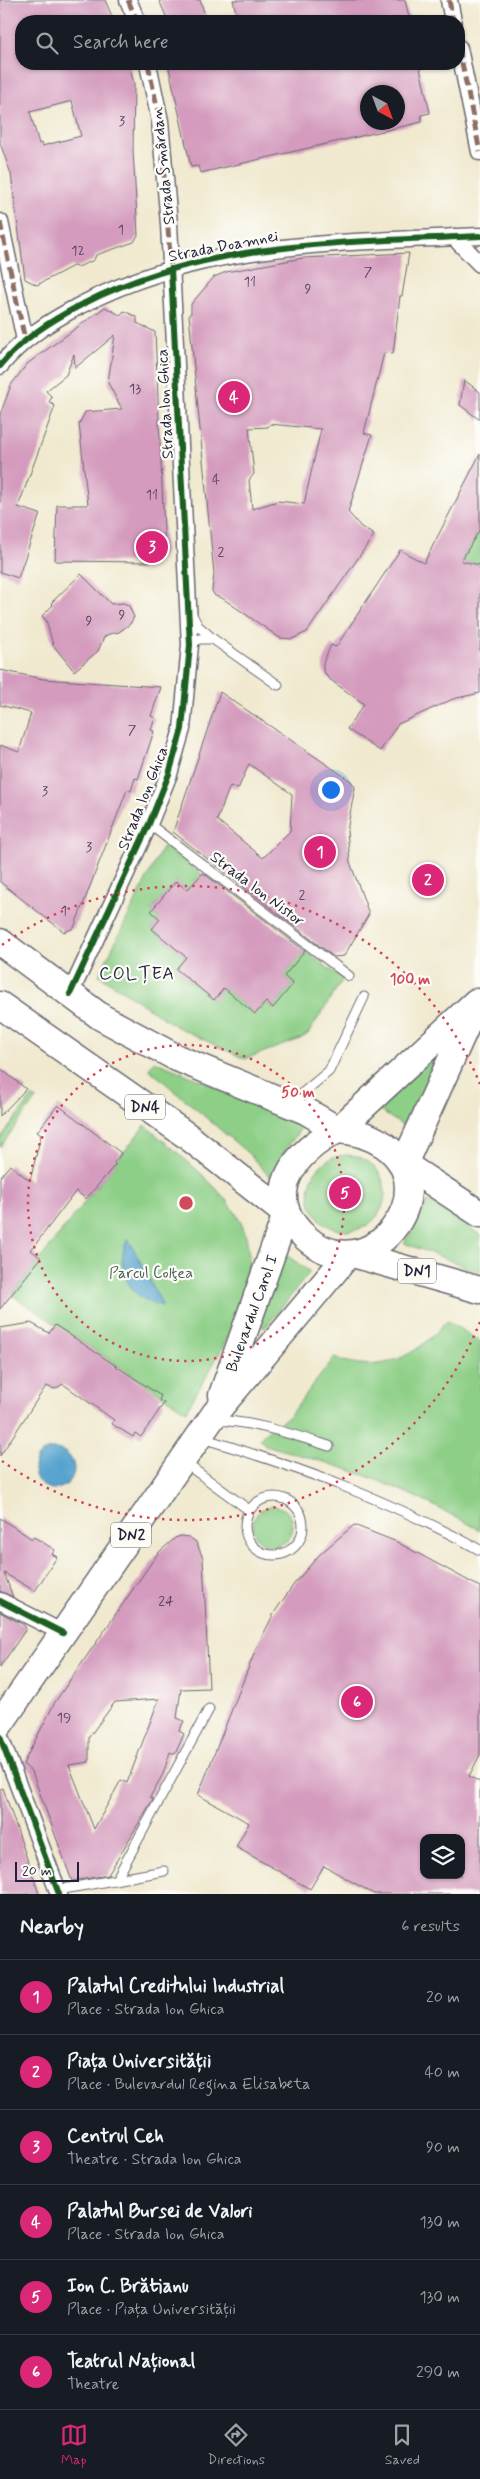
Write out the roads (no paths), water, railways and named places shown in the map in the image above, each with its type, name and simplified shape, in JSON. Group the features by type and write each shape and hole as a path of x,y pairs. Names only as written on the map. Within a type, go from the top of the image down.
{"main road":[{"path":"0,942 101,1017 177,1058 290,1104 338,1130 360,1132 376,1140 391,1150 404,1164 480,1214"},
{"path":"286,1214 285,1190 293,1166 308,1148 338,1130 478,1000"},
{"path":"350,1254 368,1250 383,1240 395,1228 404,1213 407,1199 407,1178 404,1164 478,1000"},
{"name":"DN4","path":"0,1005 178,1130 286,1214 297,1230 311,1242 330,1252 350,1254"},
{"name":"Bulevardul Carol I","path":"209,1423 286,1214"},
{"name":"Bulevardul Carol I","path":"0,1724 209,1423 350,1254"},
{"name":"DN1","path":"350,1254 480,1290"}],"street":[{"path":"128,0 134,15"},
{"path":"449,0 452,15"},
{"name":"Strada Smârdan","path":"149,70 160,121 171,269"},
{"path":"463,70 480,152"},
{"path":"0,222 24,340"},
{"name":"Strada Doamnei","path":"0,366 24,340 92,298 171,269 239,254 304,244 480,236"},
{"path":"454,237 480,264"},
{"name":"Strada Ion Ghica","path":"70,994 149,824 169,774 182,729 190,645 171,269"},
{"path":"0,1601 64,1633"},
{"path":"0,1737 59,1892"}],"lane":[{"path":"188,608 198,626 213,639 278,685"},
{"path":"190,645 204,638 213,639"},
{"name":"Strada Ion Nistor","path":"149,824 349,976"},
{"path":"290,1104 329,1071 364,997"},
{"path":"209,1423 252,1423 329,1446"},
{"path":"209,1423 432,1523 480,1550"},
{"path":"182,1461 249,1510"},
{"path":"265,1498 284,1498 299,1511 302,1530 299,1540 285,1553 276,1555 258,1551 246,1537 245,1518 249,1510 265,1498"},
{"path":"116,1880 209,1709"},
{"path":"59,1892 164,1872"}],"water":[{"path":"128,1238 163,1306 151,1303 141,1297 127,1281 122,1260"},
{"path":"54,1449 68,1455 74,1469 68,1483 54,1489 40,1483 34,1469 40,1455"}],"place":[{"name":"Palatul Bursei de Valori","path":"234,397"},
{"name":"Centrul Ceh","path":"152,547"},
{"name":"Palatul Creditului Industrial","path":"320,852"},
{"name":"Piața Universității","path":"428,880"},
{"name":"Ion C. Brătianu","path":"345,1193"},
{"name":"Teatrul Național","path":"357,1702"}],"district":[{"name":"COLȚEA","path":"137,973"}],"park label":[{"name":"Parcul Colţea","path":"151,1272"}]}
